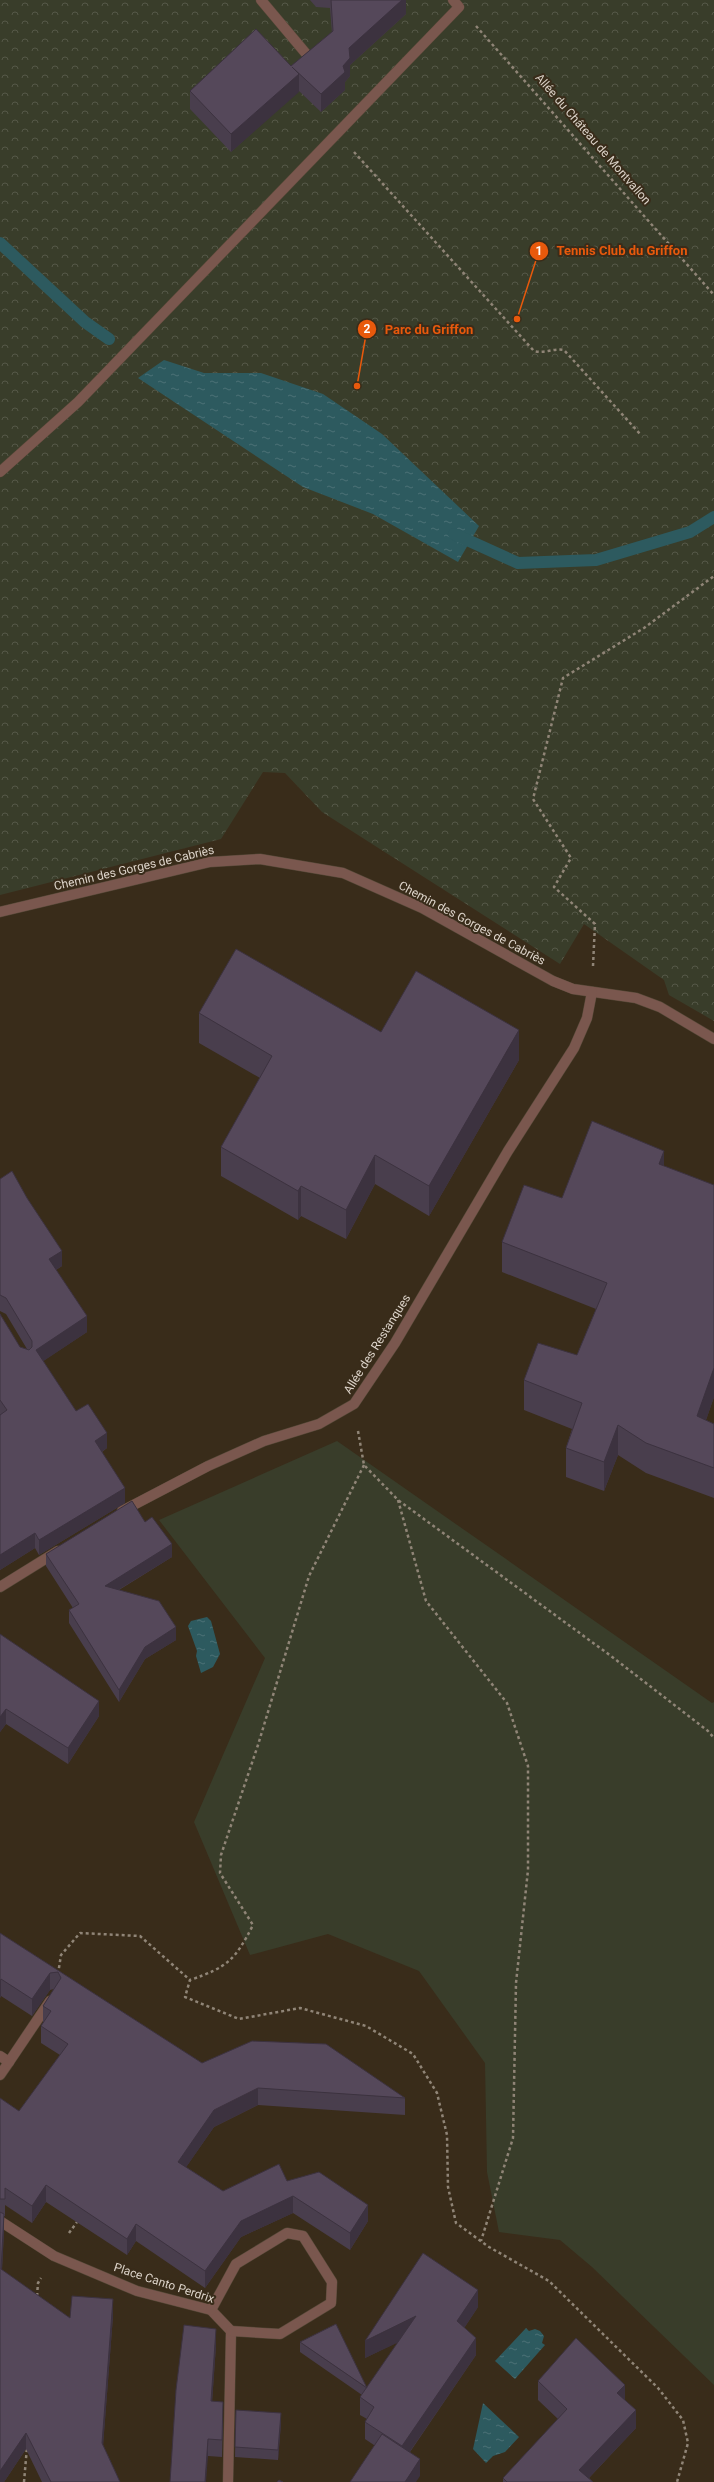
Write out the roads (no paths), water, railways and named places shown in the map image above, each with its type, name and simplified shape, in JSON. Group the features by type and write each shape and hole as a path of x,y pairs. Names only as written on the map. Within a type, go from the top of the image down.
{"street":[{"path":"261,0 308,56"},
{"path":"0,472 78,402 337,133 456,3"},
{"name":"Chemin des Gorges de Cabriès","path":"0,912 210,862 260,859 343,873 422,908 553,981 573,989 636,998 660,1007 714,1039"},
{"name":"Allée des Restanques","path":"110,1519 208,1466 264,1441 319,1424 354,1404 395,1343 508,1151 574,1048 587,1018 592,992"},
{"path":"0,1587 65,1547"},
{"path":"0,2075 4,2059 55,1994"},
{"name":"Place Canto Perdrix","path":"0,2221 54,2256 137,2291 211,2310 231,2331"},
{"path":"211,2310 236,2264 287,2233 303,2236 332,2282 331,2303 280,2334 231,2331 228,2482"}],"water":[{"path":"164,360 204,373 261,373 323,394 382,434 479,526 458,562 373,514 303,487 138,378"},
{"path":"207,1617 211,1621 220,1654 213,1667 201,1673 196,1656 197,1651 188,1626 191,1621"},
{"path":"526,2328 529,2331 535,2329 540,2331 544,2336 542,2343 545,2345 515,2379 495,2361"},
{"path":"483,2403 519,2437 505,2452 493,2456 486,2463 473,2449"}],"waterway":[{"path":"0,243 85,322 109,339"},
{"path":"454,534 518,563 596,560 690,532 714,517"}],"place":[{"name":"Tennis Club du Griffon","path":"517,319"},
{"name":"Parc du Griffon","path":"357,386"}]}
